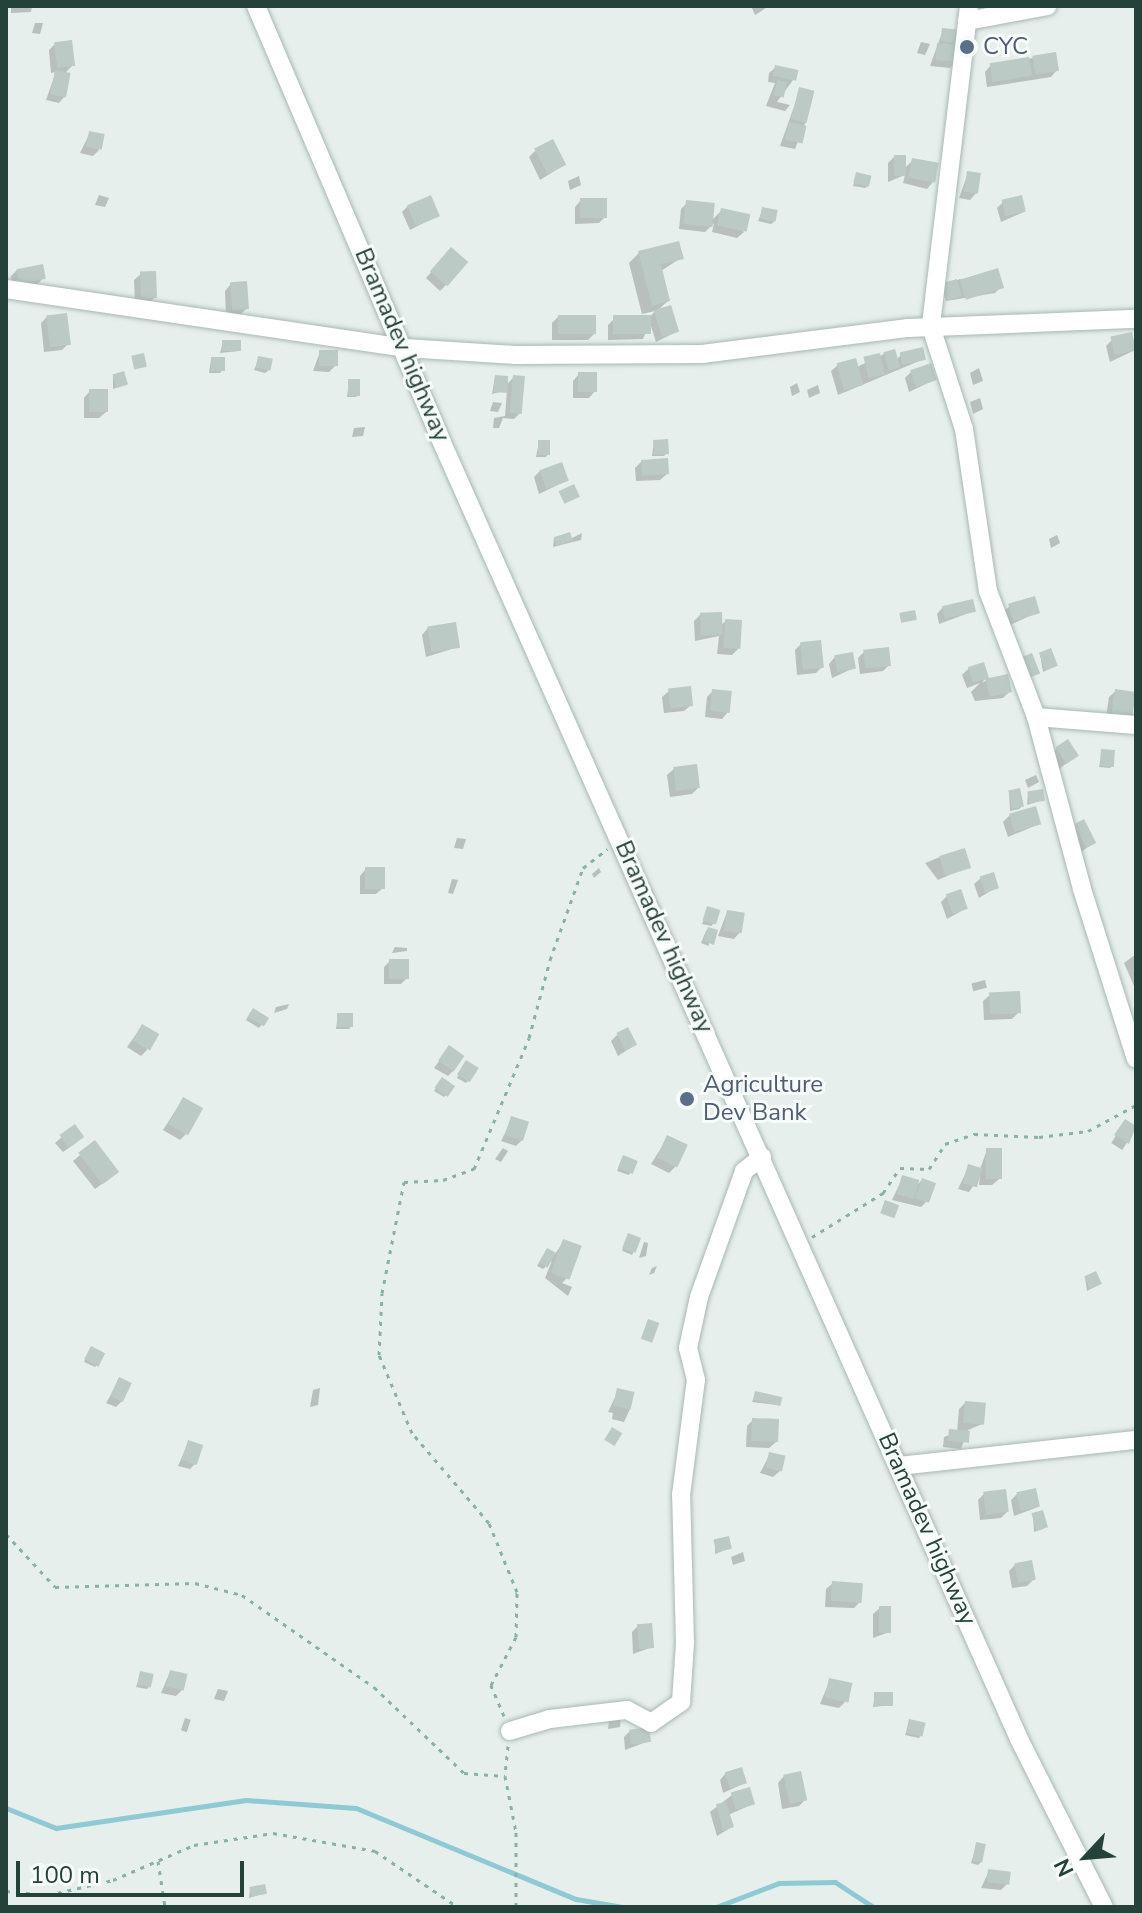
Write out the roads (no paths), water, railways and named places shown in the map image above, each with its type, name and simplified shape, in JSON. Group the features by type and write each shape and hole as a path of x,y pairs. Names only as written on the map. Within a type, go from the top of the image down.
{"street":[{"name":"Bramadev highway","path":"256,6 620,839 1020,1741 1104,1907"},
{"path":"1048,6 968,14 931,327 964,429 988,591 1036,717 1082,889 1136,1059"},
{"path":"6,289 405,348 515,355 702,354 931,327 1136,319"},
{"path":"1036,717 1136,725"},
{"path":"510,1731 550,1719 627,1710 651,1723 681,1702 685,1643 681,1495 696,1380 688,1348 699,1297 744,1171 762,1157"},
{"path":"899,1466 1136,1440"}],"waterway":[{"path":"6,1808 56,1828 246,1800 356,1808 576,1899 622,1907"},
{"path":"716,1907 779,1883 835,1882 873,1907"}],"place":[{"name":"CYC","path":"967,47"},
{"name":"Agriculture Dev Bank","path":"687,1099"}]}
